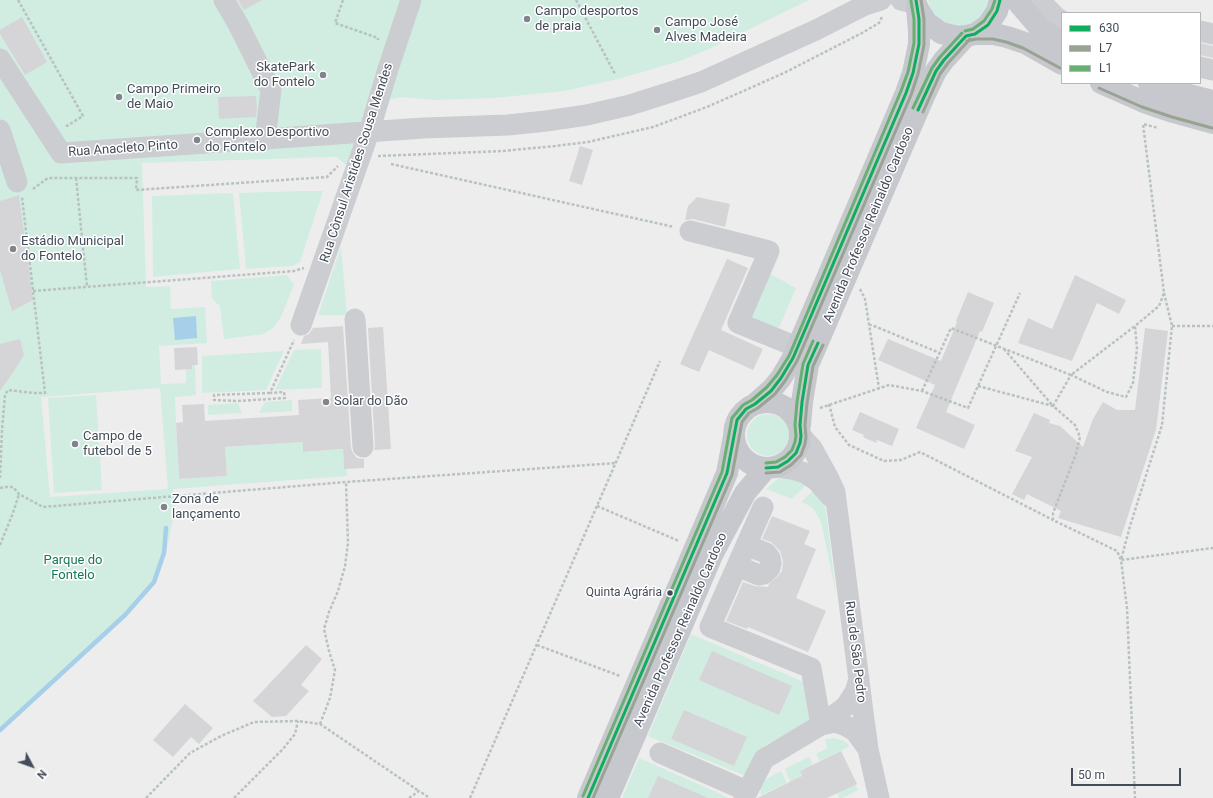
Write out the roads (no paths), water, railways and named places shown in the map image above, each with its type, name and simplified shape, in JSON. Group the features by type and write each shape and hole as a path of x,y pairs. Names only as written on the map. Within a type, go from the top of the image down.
{"main road":[{"name":"Avenida Professor Reinaldo Cardoso","path":"800,430 802,402 808,365 930,83 944,60 970,35 982,30 993,18 1000,0"},
{"path":"1016,0 1040,28 1061,42"},
{"name":"Avenida Professor Reinaldo Cardoso","path":"755,404 771,391 793,358 911,80 919,44 920,32 913,3"},
{"path":"913,3 926,22 940,33 958,37 994,34 1007,37 1022,42 1061,63"},
{"path":"1102,84 1144,102 1213,123"},
{"path":"1162,85 1213,101"},
{"path":"764,401 780,403 785,406 793,413 800,430 800,443 796,453 788,462 772,468 754,466 743,458 736,448 734,436 735,427 741,414 746,409 764,401"},
{"name":"Avenida Professor Reinaldo Cardoso","path":"588,798 727,473 734,436"},
{"name":"Avenida Professor Reinaldo Cardoso","path":"608,798 713,553 746,493 772,468"}],"street":[{"path":"224,0 238,24 271,90 265,140"},
{"name":"Rua Cônsul Aristides Sousa Mendes","path":"301,326 369,132 411,0"},
{"path":"1040,0 1050,12 1061,20"},
{"name":"Rua Anacleto Pinto","path":"0,59 7,86 50,137 61,153 424,128 508,125 546,122 630,105 701,82 816,30 873,2"},
{"path":"1201,31 1213,34"},
{"path":"1201,67 1213,70"},
{"path":"0,130 17,182"},
{"path":"690,231 768,251 738,323 797,347"},
{"path":"355,320 363,447"},
{"name":"Rua de São Pedro","path":"800,430 812,448 835,492 868,749 879,798"},
{"path":"772,468 792,469 805,473 821,485 837,506"},
{"path":"763,507 710,627 811,668 821,725"},
{"path":"736,566 759,575 764,574 770,568 770,558 766,553 746,545"},
{"path":"660,753 746,795 764,759 821,725 846,706 855,692 859,679"},
{"path":"821,725 835,722 846,726 855,731 868,749"}],"water":[{"path":"196,316 197,338 175,340 173,318"}],"waterway":[{"path":"0,730 125,615 154,582 164,553 166,528"}],"place":[{"name":"Campo desportos de praia","path":"527,19"},
{"name":"Campo José Alves Madeira","path":"657,30"},
{"name":"SkatePark do Fontelo","path":"323,75"},
{"name":"Campo Primeiro de Maio","path":"119,97"},
{"name":"Complexo Desportivo do Fontelo","path":"197,140"},
{"name":"Estádio Municipal do Fontelo","path":"13,249"},
{"name":"Solar do Dão","path":"326,402"},
{"name":"Campo de futebol de 5","path":"75,444"},
{"name":"Zona de lançamento","path":"164,507"},
{"name":"Quinta Agrária","path":"670,593"}],"park label":[{"name":"Parque do Fontelo","path":"73,568"}]}
